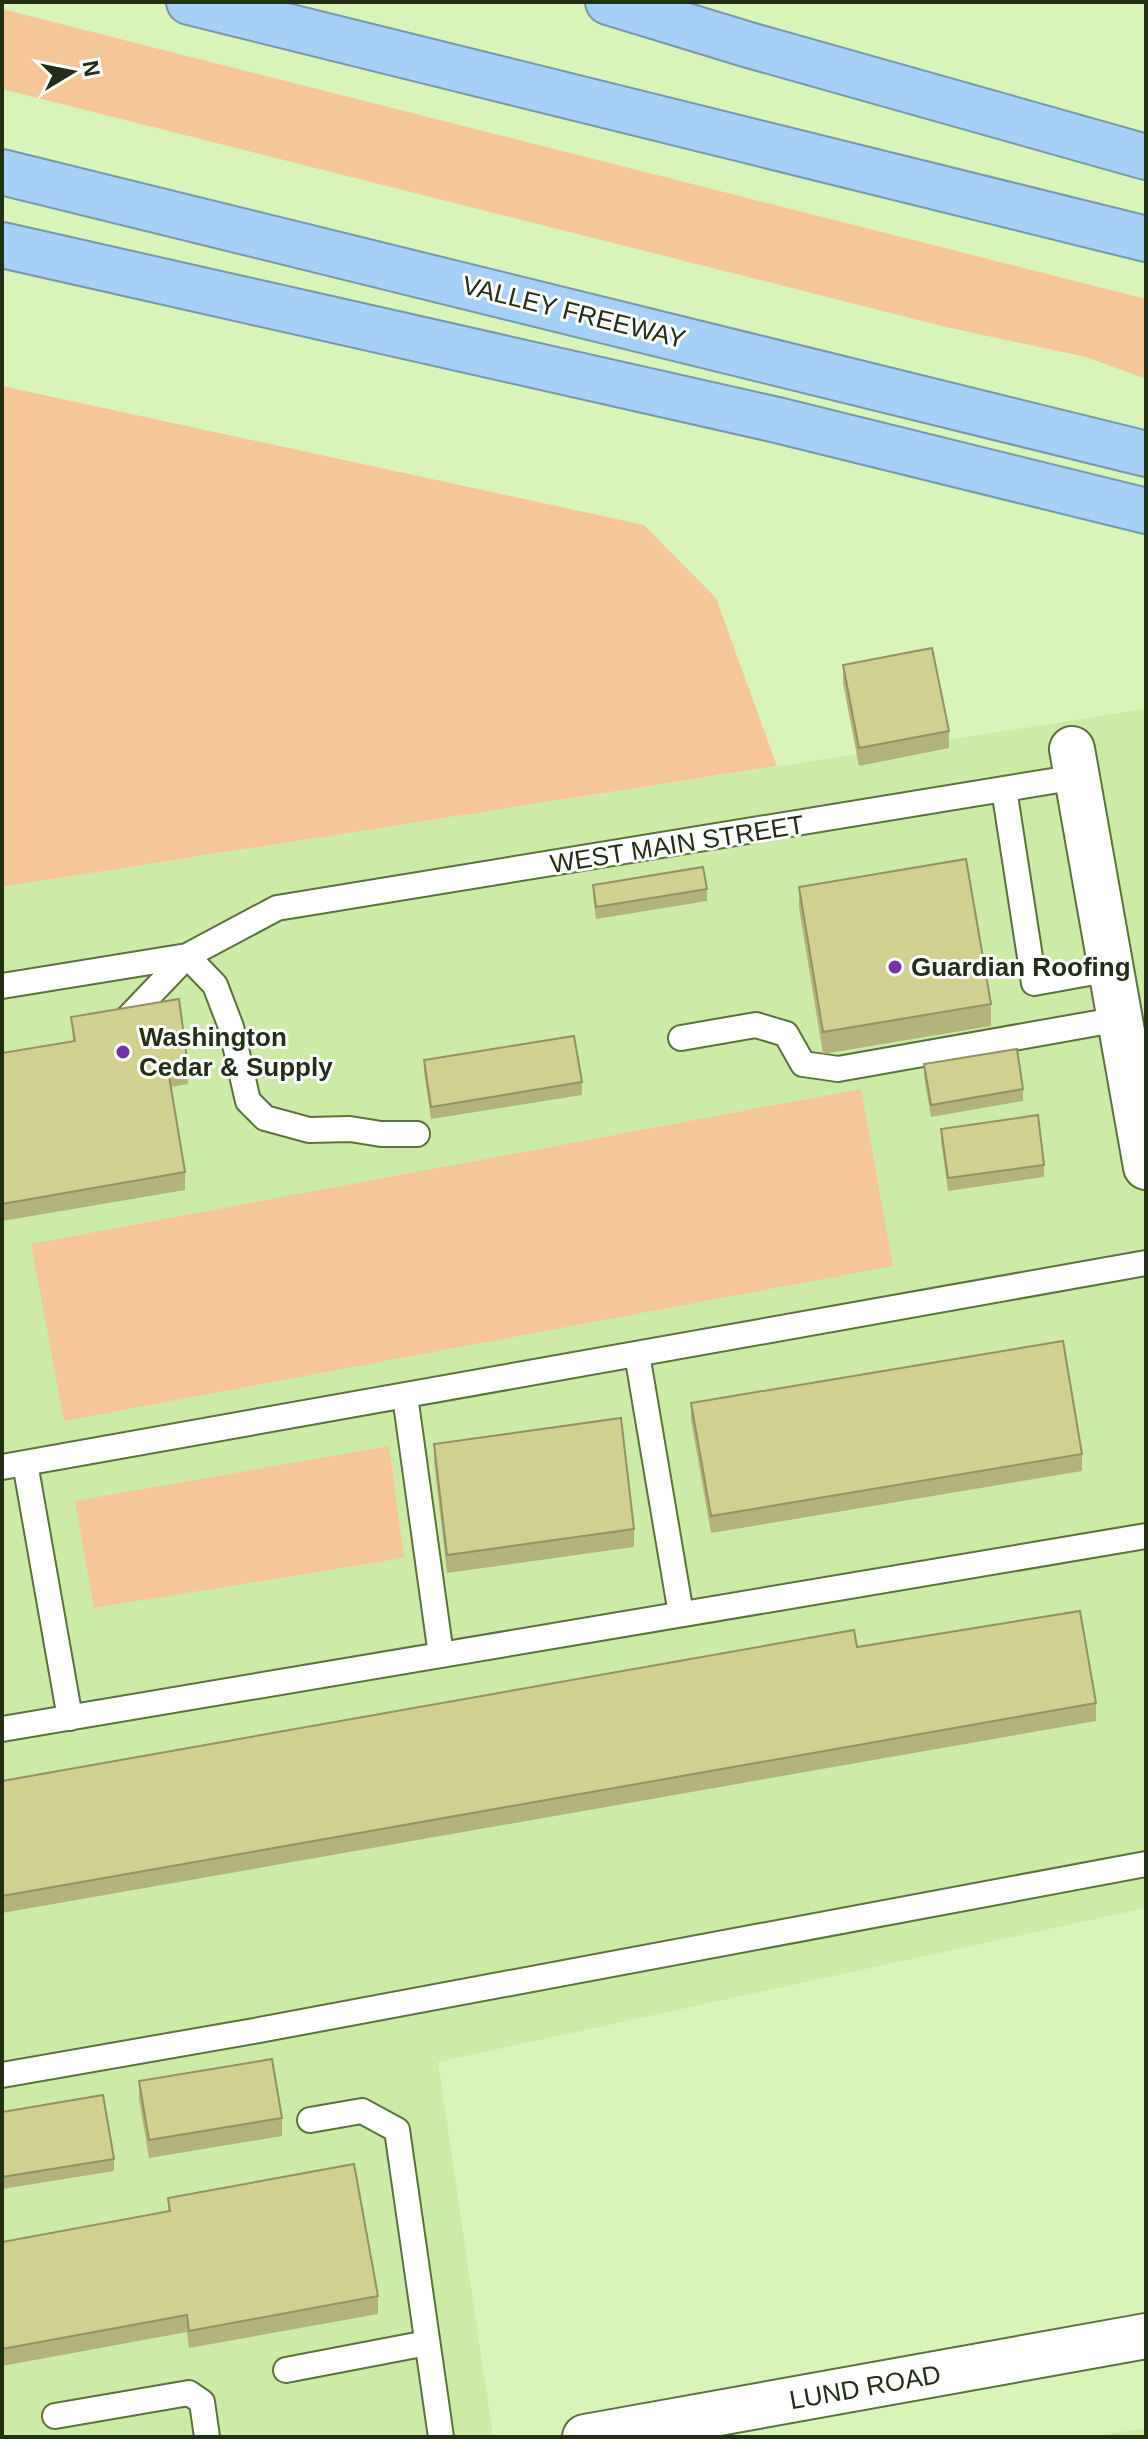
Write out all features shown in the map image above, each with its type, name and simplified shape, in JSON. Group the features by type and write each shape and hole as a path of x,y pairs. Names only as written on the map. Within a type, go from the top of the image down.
{"highway":[{"path":"189,2 1146,239"},
{"path":"608,2 1146,157"},
{"name":"VALLEY FREEWAY","path":"2,172 1146,454"},
{"path":"2,245 777,420 1146,511"}],"street":[{"name":"WEST MAIN STREET","path":"1075,763 1146,1167"},
{"name":"LUND ROAD","path":"585,2437 1146,2336"}],"lane":[{"name":"WEST MAIN STREET","path":"187,956 277,908 1004,789 1075,763"},
{"path":"1004,789 1034,983 1111,969"},
{"path":"2,986 187,956"},
{"path":"120,1026 187,956"},
{"path":"187,956 215,985 231,1027 248,1101 265,1118 309,1130 350,1129 381,1134 417,1134"},
{"path":"681,1038 756,1025 786,1034 803,1064 838,1069 1120,1019"},
{"path":"70,1718 14,1465 1146,1263"},
{"path":"637,1354 681,1614"},
{"path":"405,1396 441,1655"},
{"path":"2,1729 1146,1536"},
{"path":"2,2075 1146,1864"},
{"path":"310,2120 362,2111 397,2130 441,2437"},
{"path":"286,2370 427,2343"},
{"path":"55,2416 189,2393 202,2402 207,2437"}],"shaded area":[{"path":"2,9 1146,299 1146,379 1086,357 946,327 2,89"},
{"path":"2,386 644,525 716,598 777,766 2,887"},
{"path":"1146,709 1146,1908 438,2062 493,2437 2,2437 2,887"},
{"path":"861,1089 893,1266 64,1421 31,1244"},
{"path":"389,1446 404,1558 94,1608 75,1501"},
{"path":"1146,2428 1146,2437 1089,2437"}],"building":[{"path":"932,648 949,731 859,748 843,665"},
{"name":"Guardian Roofing","path":"966,859 991,1004 823,1032 799,887"},
{"path":"703,867 707,889 596,907 593,885"},
{"path":"179,999 188,1066 168,1070 185,1172 2,1204 2,1053 75,1041 71,1017"},
{"path":"574,1036 582,1082 431,1107 424,1060"},
{"path":"1017,1049 1023,1089 931,1105 924,1064"},
{"path":"1038,1115 1044,1165 948,1178 941,1129"},
{"path":"1063,1341 1082,1454 711,1516 691,1403"},
{"path":"621,1418 634,1529 447,1555 434,1444"},
{"path":"1080,1611 1096,1703 2,1896 2,1781 854,1630 857,1647"},
{"path":"272,2059 282,2118 149,2140 139,2081"},
{"path":"103,2095 114,2159 2,2177 2,2112"},
{"path":"354,2164 378,2296 189,2331 187,2315 2,2349 2,2242 170,2211 168,2198"}],"place":[{"name":"Guardian Roofing","path":"895,967"},
{"name":"Washington Cedar & Supply","path":"123,1052"}]}
